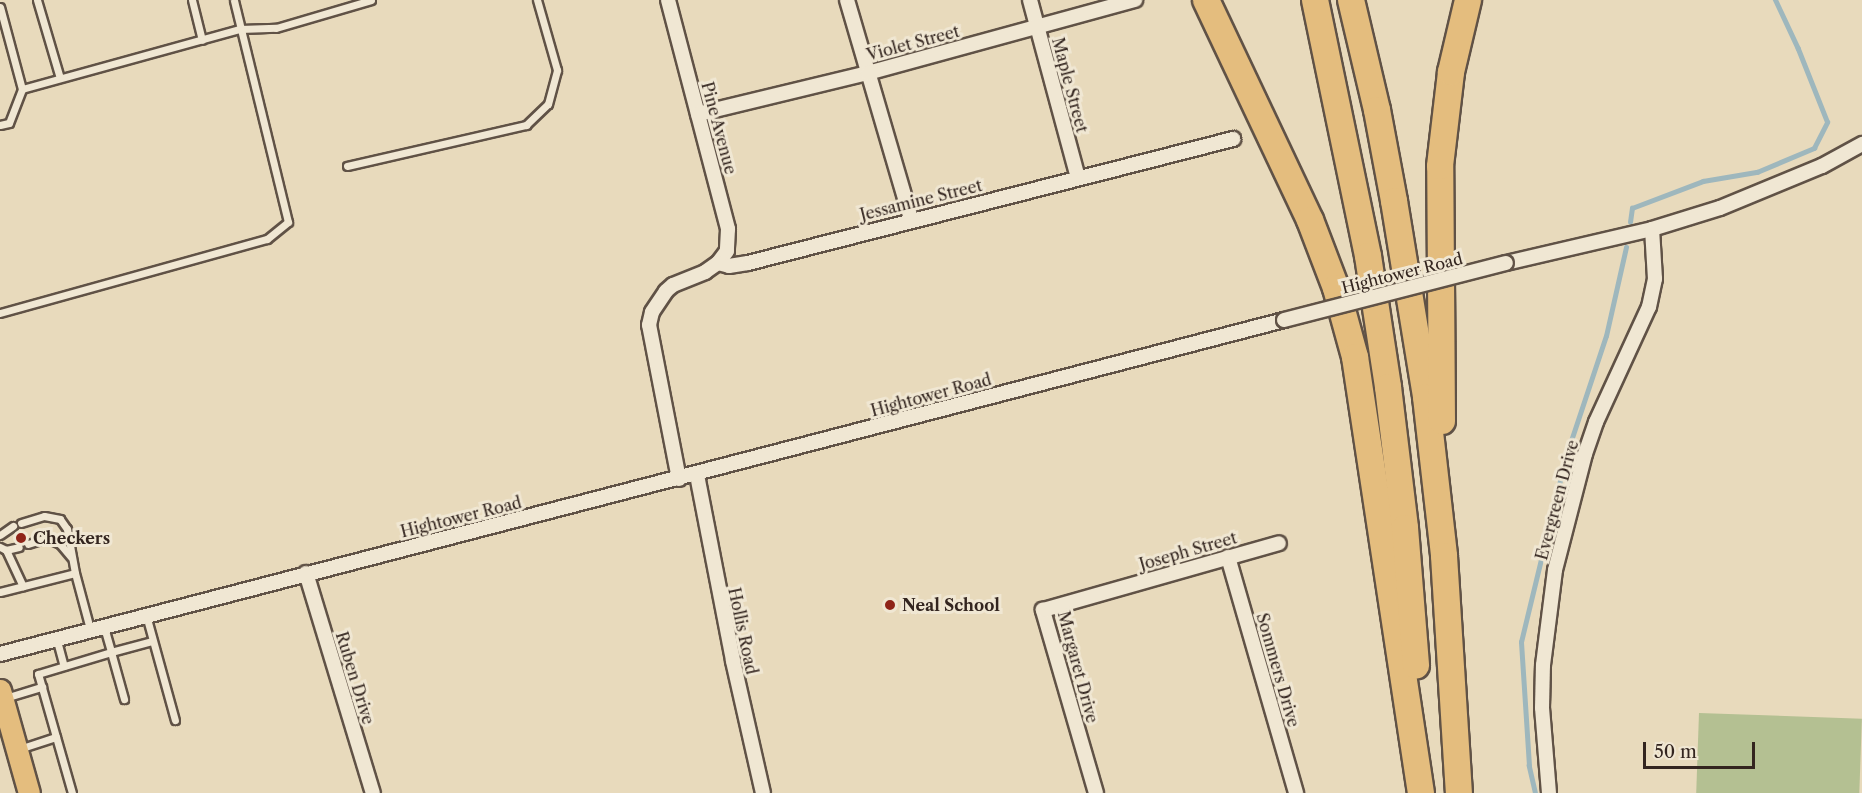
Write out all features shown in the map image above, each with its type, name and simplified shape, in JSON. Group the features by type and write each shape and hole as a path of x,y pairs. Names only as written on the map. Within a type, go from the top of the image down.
{"highway":[{"path":"1206,0 1310,220 1336,288 1355,357 1422,793"},
{"path":"1315,0 1368,256 1389,387 1413,621 1422,793"},
{"path":"1351,0 1377,110 1426,397 1444,556 1459,793"},
{"path":"1444,556 1440,166 1451,72 1468,0"}],"main road":[{"path":"1,694 29,793"}],"street":[{"name":"Pine Avenue","path":"668,0 728,229 727,251 718,263"},
{"path":"848,0 912,219"},
{"name":"Maple Street","path":"1030,0 1078,178"},
{"name":"Violet Street","path":"698,114 868,73 1135,0"},
{"name":"Jessamine Street","path":"679,479 650,330 652,312 666,291 674,285 705,272 718,263 729,266 748,263 912,219 1233,139"},
{"name":"Hightower Road","path":"0,654 56,637 697,475 1284,320 1506,263 1652,229 1720,208 1775,186 1822,166 1862,144"},
{"name":"Evergreen Drive","path":"1548,793 1542,708 1543,665 1555,570 1585,454 1596,422 1649,307 1654,279 1652,229"},
{"name":"Hollis Road","path":"697,475 732,661 763,793"},
{"name":"Joseph Street","path":"1106,592 1279,543"},
{"name":"Sommers Drive","path":"1228,557 1296,793"},
{"name":"Ruben Drive","path":"306,573 373,793"},
{"name":"Margaret Drive","path":"1096,793 1043,610 1106,592"}],"lane":[{"path":"37,0 60,78"},
{"path":"192,0 202,40"},
{"path":"0,313 267,238 288,222 234,0"},
{"path":"22,89 240,29 276,28 370,0"},
{"path":"347,166 526,125 548,104 556,70 537,0"},
{"path":"0,7 22,89 9,123 0,125"},
{"path":"0,535 17,524 44,516 60,519 67,529 75,573 97,627 111,652 124,699"},
{"path":"27,544 47,538 60,544 73,558"},
{"path":"19,547 3,548 23,586"},
{"path":"0,592 75,573"},
{"path":"146,615 174,720"},
{"path":"56,637 64,666"},
{"path":"72,793 38,674 152,641"},
{"path":"1,694 42,687"},
{"path":"16,749 56,737"}],"green space":[{"path":"1699,713 1862,719 1859,793 1696,793"}],"waterway":[{"path":"1630,222 1632,208 1703,181 1757,172 1814,148 1827,122 1798,49 1775,0"},
{"path":"1535,793 1529,766 1521,642 1566,456 1606,336 1626,247"}],"place":[{"name":"Checkers","path":"21,538"},
{"name":"Neal School","path":"890,605"}]}
